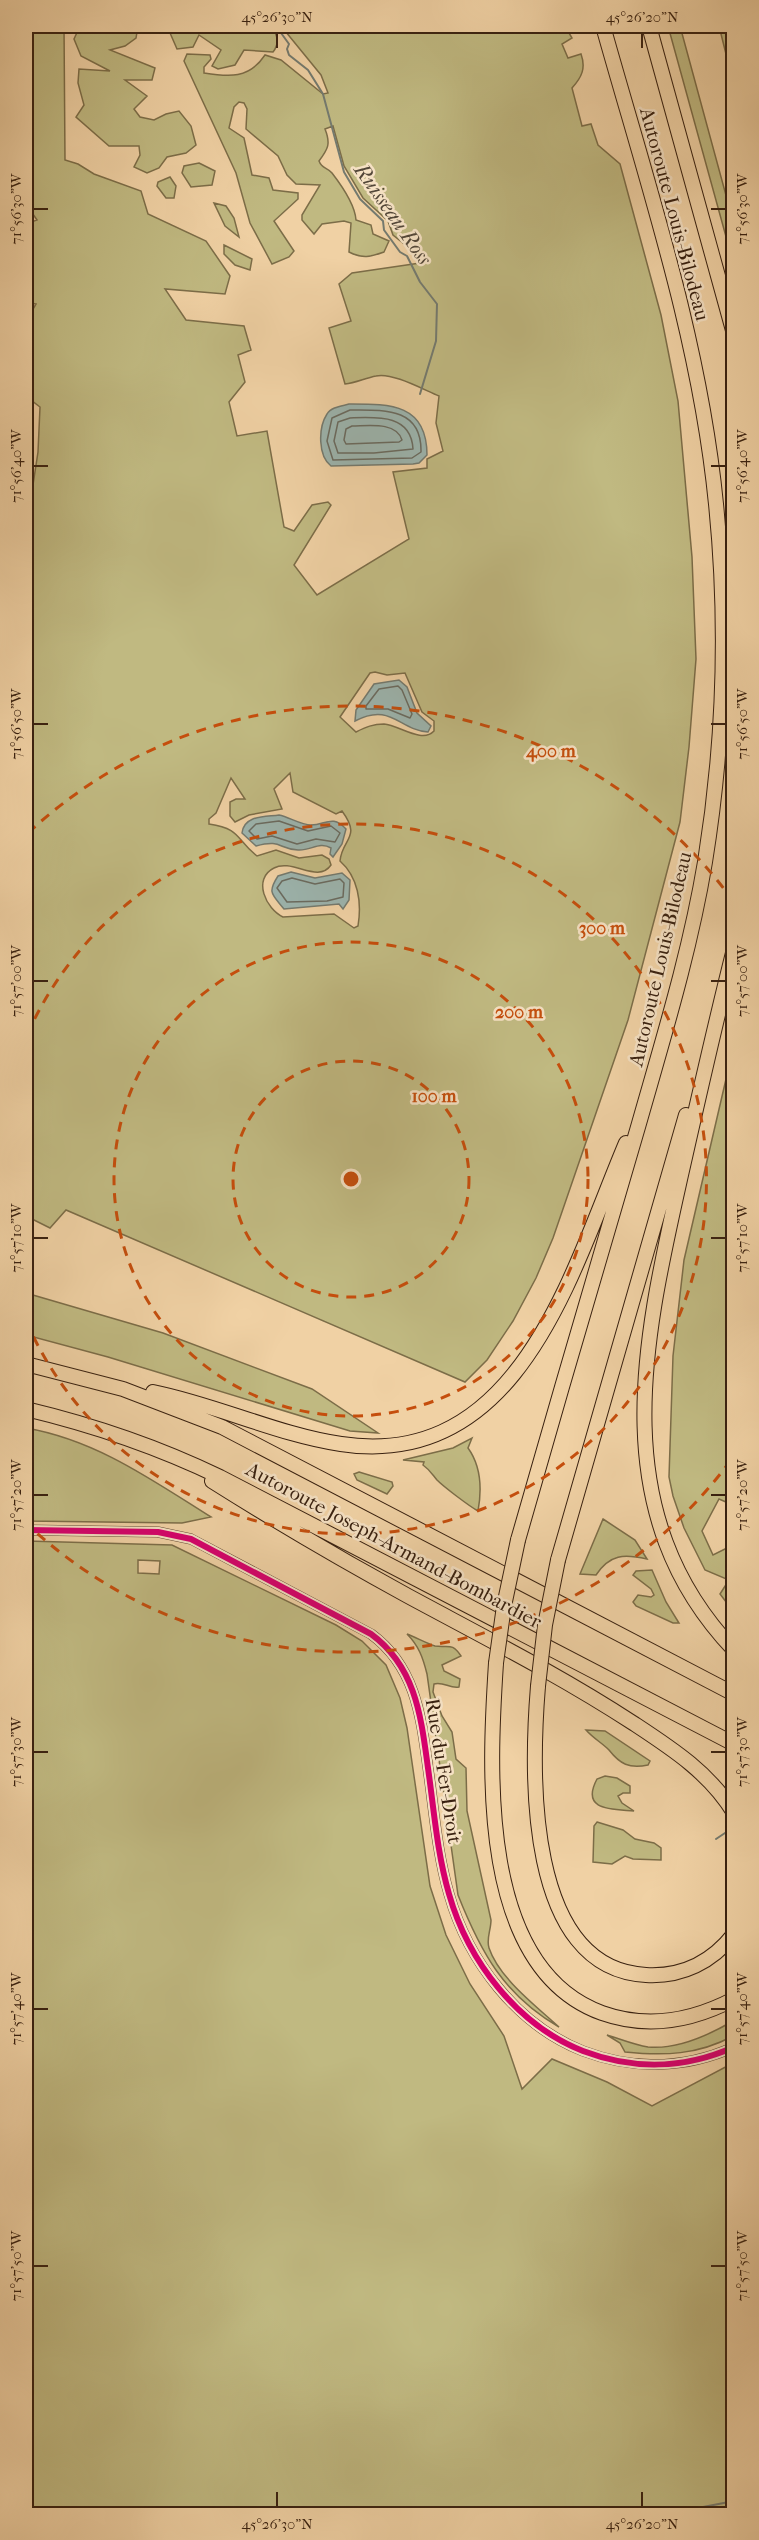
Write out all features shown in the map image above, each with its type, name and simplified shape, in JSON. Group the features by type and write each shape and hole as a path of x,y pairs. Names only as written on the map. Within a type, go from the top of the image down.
{"highway":[{"name":"Autoroute Louis-Bilodeau","path":"603,26 675,284 695,367 712,470 722,575 722,698 710,828 688,946 649,1088"},
{"name":"Autoroute Louis-Bilodeau","path":"649,26 734,334"},
{"path":"734,949 558,1560 546,1619 538,1686 536,1761 543,1851 554,1898 563,1920 576,1939 592,1955 613,1968 632,1974 655,1976 678,1973 700,1964 717,1952 734,1934"},
{"path":"723,990 661,1270 648,1351 643,1421 649,1482 667,1543 690,1592 708,1619 734,1650"},
{"path":"93,1379 186,1398 303,1435 353,1446 375,1447 405,1444 453,1427 482,1408 502,1390 535,1345 571,1273 649,1088"},
{"path":"649,1088 518,1540 504,1606 496,1663 494,1764 501,1859 512,1914 519,1934 535,1961 557,1986 582,2004 627,2020 656,2022 687,2018 734,1999"},
{"name":"Autoroute Joseph-Armand-Bombardier","path":"26,1364 93,1379 157,1400 228,1431 734,1694"},
{"name":"Autoroute Joseph-Armand-Bombardier","path":"26,1409 102,1430 165,1452 254,1493 734,1744"},
{"path":"165,1452 283,1526 550,1672 618,1713 698,1769 734,1813"}],"street":[{"name":"Rue du Fer-Droit","path":"26,1530 158,1532 187,1538 231,1558 371,1634 396,1658 412,1685 419,1710 440,1852 451,1900 474,1952 506,1996 524,2015 546,2032 575,2048 612,2060 645,2065 674,2064 712,2056 734,2047"}],"shaded area":[{"path":"26,26 64,26 65,160 78,164 94,174 141,191 148,214 206,241 230,276 225,294 165,289 186,320 244,326 251,350 238,355 245,382 229,402 237,436 267,431 284,527 294,531 312,505 328,502 331,505 294,565 317,595 409,539 393,472 427,468 427,459 443,451 436,423 439,396 399,379 383,375 345,384 329,328 351,321 339,284 352,273 427,262 393,235 388,221 363,198 344,166 333,126 325,129 328,146 319,161 320,164 332,173 344,189 351,202 356,220 371,225 373,234 389,241 384,252 363,256 349,252 351,223 344,221 322,224 314,234 302,220 302,215 320,185 296,184 287,175 278,156 246,129 247,109 244,103 239,102 234,107 229,128 244,138 252,175 269,178 273,190 298,193 298,199 274,221 294,251 289,257 272,264 250,223 236,173 184,61 187,54 210,55 211,59 204,67 204,73 222,75 245,72 259,63 265,55 281,60 323,94 328,93 321,75 281,26 565,26 572,38 562,44 568,58 581,54 582,72 572,88 582,126 591,124 598,145 620,164 661,315 678,401 692,557 696,659 689,747 680,822 628,1020 553,1238 536,1278 513,1321 487,1360 465,1382 66,1210 50,1228 26,1216 26,511 29,511 38,452 40,407 31,400 26,365 26,321 36,304 26,302 26,224 37,220 28,207 26,208","holes":["370,673 387,675 405,673 422,712 434,721 434,731 423,736 384,724 370,726 356,732 340,717","290,773 293,792 336,814 342,811 348,820 351,833 341,853 340,861 355,882 359,899 358,926 354,928 334,914 283,917 271,908 264,894 264,879 267,873 274,868 289,866 319,872 331,865 329,859 322,855 299,858 276,850 257,856 233,832 209,824 209,819 216,813 231,778 245,799 230,802 230,816 235,822 249,815 282,809 274,789"]},
{"path":"80,26 138,26 136,38 125,46 110,50 155,68 152,80 125,80 147,96 134,109 140,117 154,120 179,111 191,126 196,145 186,153 167,157 159,168 147,173 134,167 140,155 139,146 109,146 76,117 84,105 78,83 79,69 110,71 81,56 74,39"},
{"path":"167,26 215,26 221,31 220,26 263,26 275,32 277,45 273,52 244,50 235,65 218,69 212,66 221,50 199,35 193,47 177,49"},
{"path":"668,26 680,26 733,221 733,262"},
{"path":"719,26 733,26 733,82"},
{"path":"199,163 215,171 212,185 191,187 182,173 184,166"},
{"path":"170,177 176,186 174,198 166,198 157,186 158,182"},
{"path":"214,203 226,206 234,218 239,237 225,226"},
{"path":"224,245 252,259 250,270 235,265 224,254"},
{"path":"733,1049 733,1505 719,1499 702,1531 713,1555 733,1545 733,1611 720,1594 729,1580 705,1570 684,1528 669,1477 673,1356 684,1260"},
{"path":"26,1293 163,1333 312,1389 378,1433 350,1431 108,1357 26,1335"},
{"path":"26,1428 76,1442 123,1463 211,1517 182,1523 26,1521"},
{"path":"472,1438 468,1448 478,1470 480,1494 478,1511 440,1483 423,1465 424,1462 403,1460 453,1448"},
{"path":"359,1472 392,1482 393,1486 387,1494 357,1480 354,1474"},
{"path":"603,1519 635,1540 647,1559 631,1556 618,1557 607,1563 596,1575 580,1574"},
{"path":"26,1541 172,1545 336,1625 362,1641 386,1665 400,1698 407,1728 430,1886 446,1935 470,1984 504,2036 522,2089 552,2059 607,2082 652,2106 733,2063 733,2514 26,2514","holes":["138,1560 160,1561 159,1574 138,1573"]},
{"path":"652,1570 666,1602 679,1623 673,1623 636,1606 633,1602 638,1595 651,1597 654,1595 651,1589 633,1575 636,1571"},
{"path":"407,1634 435,1646 450,1646 461,1656 442,1665 444,1671 460,1679 459,1687 437,1683 434,1684 433,1692 442,1716 452,1732 456,1759 466,1768 467,1811 491,1920 489,1948 509,1981 559,2027 523,2001 497,1971 476,1936 458,1895 427,1674 420,1652"},
{"path":"586,1730 605,1731 650,1761 648,1765 630,1766 621,1762"},
{"path":"605,1776 617,1778 630,1786 630,1793 618,1796 622,1803 634,1811 608,1808 595,1803 593,1789 597,1779"},
{"path":"597,1822 623,1830 635,1839 654,1843 661,1848 661,1860 633,1859 625,1856 612,1864 593,1862 594,1826"},
{"path":"733,2021 733,2036 707,2047 680,2053 625,2052 620,2043 607,2035 648,2047 671,2046 703,2036"}],"water":[{"path":"349,404 391,406 413,416 420,425 425,438 427,455 419,463 413,464 331,466 322,449 321,434 324,420 331,410"},
{"path":"399,680 407,687 417,713 431,726 428,732 378,714 355,721 356,710 374,684"},
{"path":"279,815 307,825 337,822 346,829 342,844 333,857 330,854 331,848 327,846 298,850 275,844 256,846 242,833 251,820"},
{"path":"291,872 315,878 342,873 350,880 349,900 343,909 339,904 284,909 272,890 278,876"}],"waterway":[{"name":"Ruisseau Ross","path":"276,26 289,44 287,49 289,55 308,70 323,94 344,172 360,199 383,221 384,230 400,252 407,256 420,282 437,304 436,341 420,394"},
{"path":"716,1839 728,1831"},
{"path":"667,2514 734,2501"}],"cycle path":[{"path":"26,1530 158,1532 191,1539 371,1634 398,1662 414,1694 419,1712 439,1847 449,1894 469,1943 498,1988 517,2008 559,2040 602,2057 640,2064 678,2063 697,2060 734,2047"}]}
